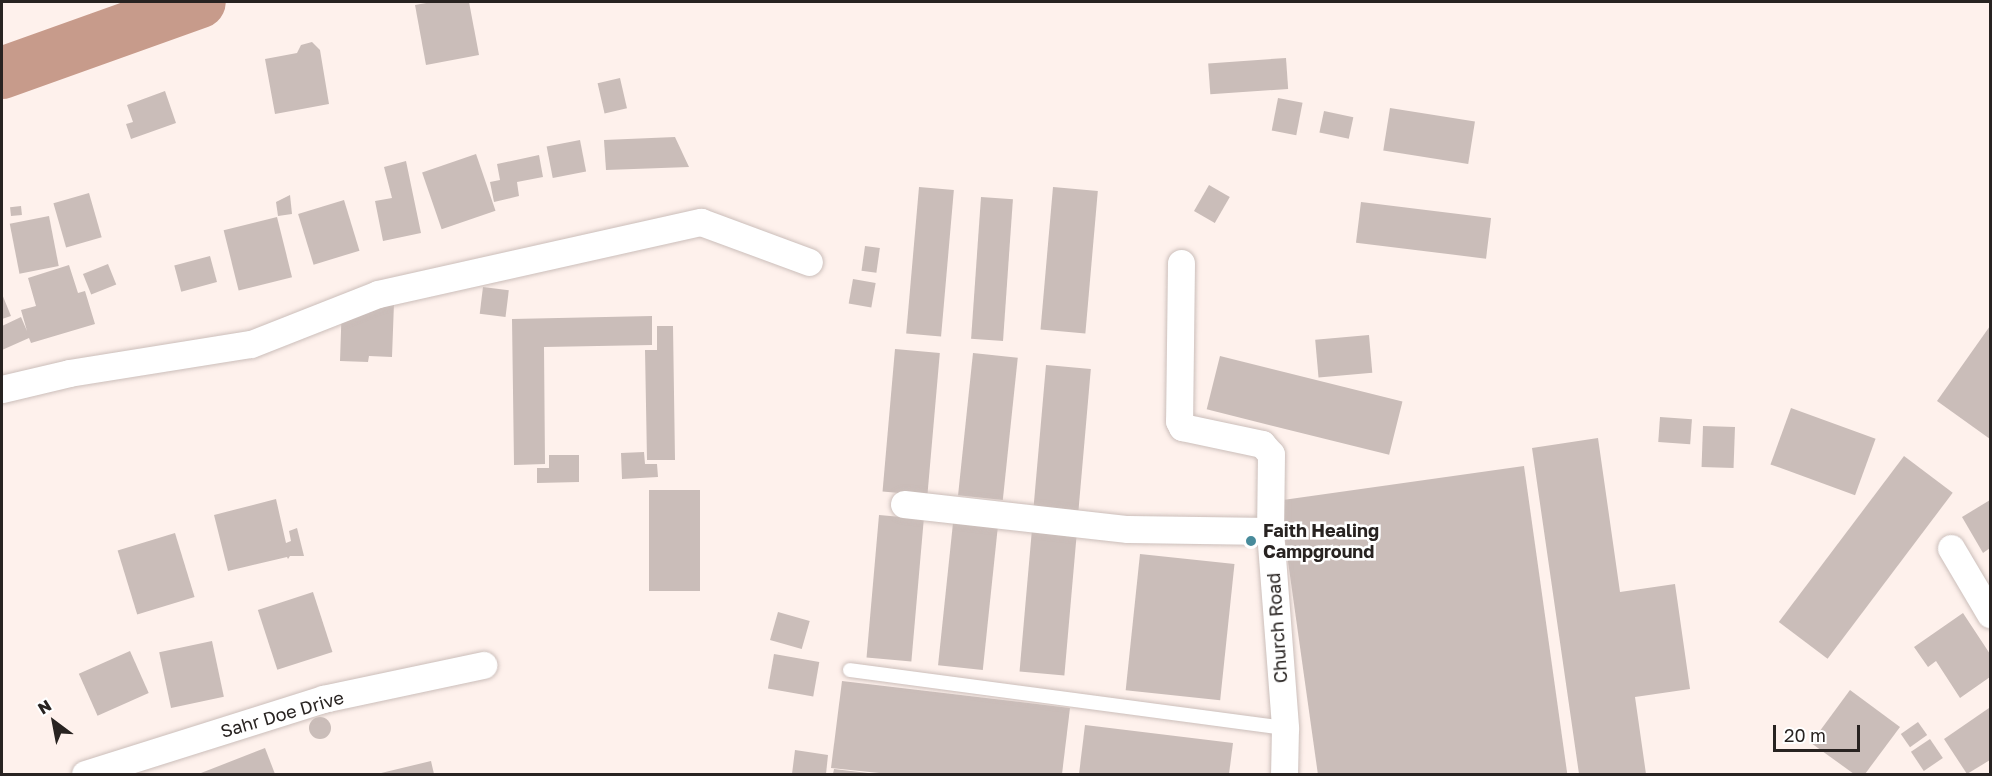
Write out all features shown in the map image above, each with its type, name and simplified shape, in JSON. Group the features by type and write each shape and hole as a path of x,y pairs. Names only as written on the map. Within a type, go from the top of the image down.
{"street":[{"path":"2,389 69,373 251,344 378,294 701,222 809,262"},
{"name":"Church Road","path":"1181,263 1179,421 1182,427 1262,444 1271,454 1270,531 1285,728 1284,774"},
{"path":"904,504 1128,529 1270,531"},
{"path":"1951,548 1990,614"},
{"name":"Sahr Doe Drive","path":"85,774 323,699 483,665"}],"lane":[{"path":"850,670 1285,728"}],"building":[{"path":"432,2 469,2 479,55 426,65 415,5"},
{"path":"312,42 320,50 329,104 275,114 265,59 297,53 301,45"},
{"path":"1286,58 1288,89 1210,94 1208,63"},
{"path":"620,78 627,108 605,113 598,83"},
{"path":"165,91 176,123 131,139 126,124 133,122 127,105"},
{"path":"1278,98 1303,103 1296,135 1272,130"},
{"path":"1390,108 1475,121 1468,164 1383,150"},
{"path":"1324,111 1353,117 1349,139 1319,133"},
{"path":"675,137 689,167 606,170 604,140"},
{"path":"580,140 586,171 553,178 547,146"},
{"path":"476,154 496,211 442,229 422,173"},
{"path":"539,155 543,177 517,182 519,196 494,202 490,182 500,180 497,164"},
{"path":"406,161 421,233 383,241 375,201 392,198 384,167"},
{"path":"1209,185 1230,197 1215,223 1194,211"},
{"path":"919,187 954,190 941,336 906,333"},
{"path":"1053,187 1098,191 1085,333 1041,329"},
{"path":"89,193 102,237 66,247 53,203"},
{"path":"290,195 292,214 278,216 276,202"},
{"path":"981,197 1013,199 1003,341 971,339"},
{"path":"344,200 359,251 314,265 298,214"},
{"path":"1361,202 1491,218 1486,259 1356,243"},
{"path":"21,206 22,215 11,216 10,207"},
{"path":"49,216 59,266 19,274 10,224"},
{"path":"277,217 292,277 239,290 224,230"},
{"path":"865,246 880,248 876,273 862,271"},
{"path":"210,256 217,282 181,292 174,266"},
{"path":"108,264 116,284 91,295 83,274"},
{"path":"69,265 78,293 85,291 95,324 31,343 29,338 2,350 2,326 21,317 27,331 21,310 36,306 28,278"},
{"path":"853,279 876,283 871,308 849,304"},
{"path":"483,287 509,290 506,317 480,314"},
{"path":"2,294 11,316 2,319"},
{"path":"342,301 394,303 392,357 369,356 368,362 340,361"},
{"path":"652,316 652,345 544,347 545,464 514,465 512,319"},
{"path":"657,326 673,326 675,460 647,460 645,350 657,350"},
{"path":"1990,326 1990,439 1937,401"},
{"path":"1369,335 1372,373 1319,378 1315,340"},
{"path":"895,349 940,353 927,495 883,491"},
{"path":"973,353 1018,358 1003,500 958,495"},
{"path":"1220,356 1402,401 1389,455 1207,409"},
{"path":"1046,365 1091,369 1078,510 1034,506"},
{"path":"1791,408 1876,439 1855,495 1770,464"},
{"path":"1660,417 1692,419 1690,444 1658,442"},
{"path":"1703,426 1735,427 1734,468 1702,467"},
{"path":"1598,438 1620,592 1675,584 1690,689 1635,697 1646,774 1579,774 1532,448"},
{"path":"644,452 645,464 657,464 658,477 622,479 621,453"},
{"path":"549,455 579,455 579,482 537,483 537,468 549,468"},
{"path":"1904,456 1953,493 1828,659 1779,622"},
{"path":"1524,466 1567,774 1318,774 1279,500"},
{"path":"649,490 700,490 700,591 649,591"},
{"path":"276,499 286,543 291,541 289,531 297,528 304,556 290,556 288,559 287,557 228,571 214,515"},
{"path":"1990,500 1990,548 1983,553 1962,517"},
{"path":"879,515 924,519 911,661 867,657"},
{"path":"953,523 998,528 983,670 938,665"},
{"path":"1032,529 1077,533 1064,675 1020,671"},
{"path":"175,533 195,597 137,615 118,551"},
{"path":"1140,554 1234,564 1220,700 1126,690"},
{"path":"313,592 332,652 277,670 258,610"},
{"path":"778,612 810,621 802,649 770,640"},
{"path":"1963,613 1990,654 1990,677 1960,698 1936,661 1928,667 1914,647"},
{"path":"212,641 224,697 171,708 159,652"},
{"path":"130,651 149,693 98,716 79,674"},
{"path":"774,654 819,662 813,696 768,688"},
{"path":"842,681 1070,708 1062,774 889,774 831,768"},
{"path":"1850,690 1900,727 1865,774 1854,774 1811,743"},
{"path":"1989,708 1990,760 1967,774 1944,739"},
{"path":"320,717 328,720 331,728 328,736 320,739 312,736 309,728 312,720"},
{"path":"1918,722 1927,735 1910,747 1901,734"},
{"path":"1085,725 1233,743 1229,774 1079,774"},
{"path":"1930,739 1943,758 1924,771 1911,752"},
{"path":"265,748 275,774 201,774 201,773"},
{"path":"795,750 828,755 826,774 792,774"},
{"path":"431,761 434,774 377,774"},
{"path":"834,769 868,773 868,774 833,774"}],"waterway":[{"path":"2,73 200,2"}],"place":[{"name":"Faith Healing Campground","path":"1251,541"}]}
